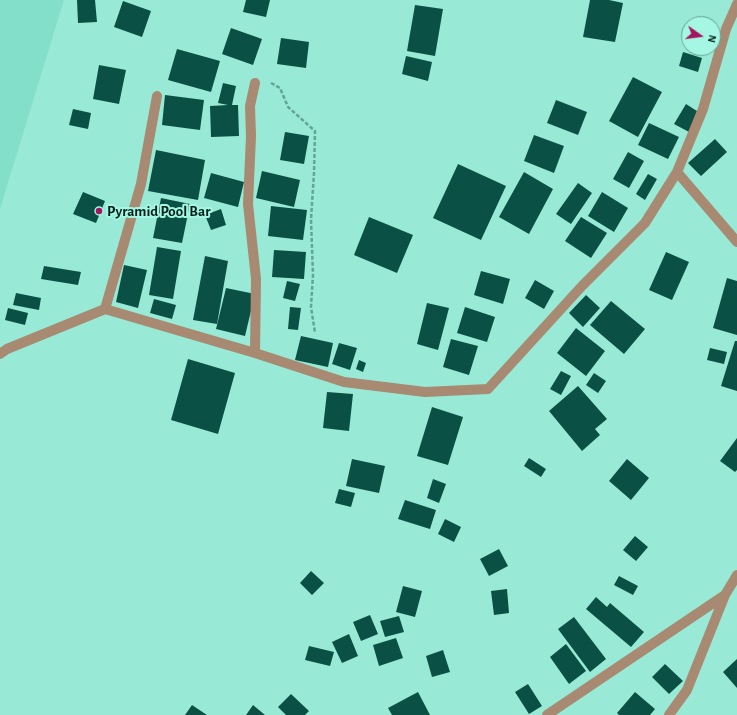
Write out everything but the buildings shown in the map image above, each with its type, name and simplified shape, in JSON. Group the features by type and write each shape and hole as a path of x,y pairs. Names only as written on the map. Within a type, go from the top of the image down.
{"street":[{"path":"0,354 7,349 105,309 255,353 344,382 425,392 488,389 582,286 645,223 677,172 703,110 726,29 737,4"},
{"path":"255,83 250,106 251,136 248,204 256,279 255,353"},
{"path":"105,309 141,184 157,96"},
{"path":"677,172 737,242"},
{"path":"669,715 687,690 726,595 737,575"},
{"path":"547,715 726,595"}],"path":[{"path":"255,83 269,81 280,88 288,107 315,131 312,218 314,275 311,307 315,333"}],"shaded area":[{"path":"0,0 64,0 0,209"}],"place":[{"name":"Pyramid Pool Bar","path":"99,211"}]}
